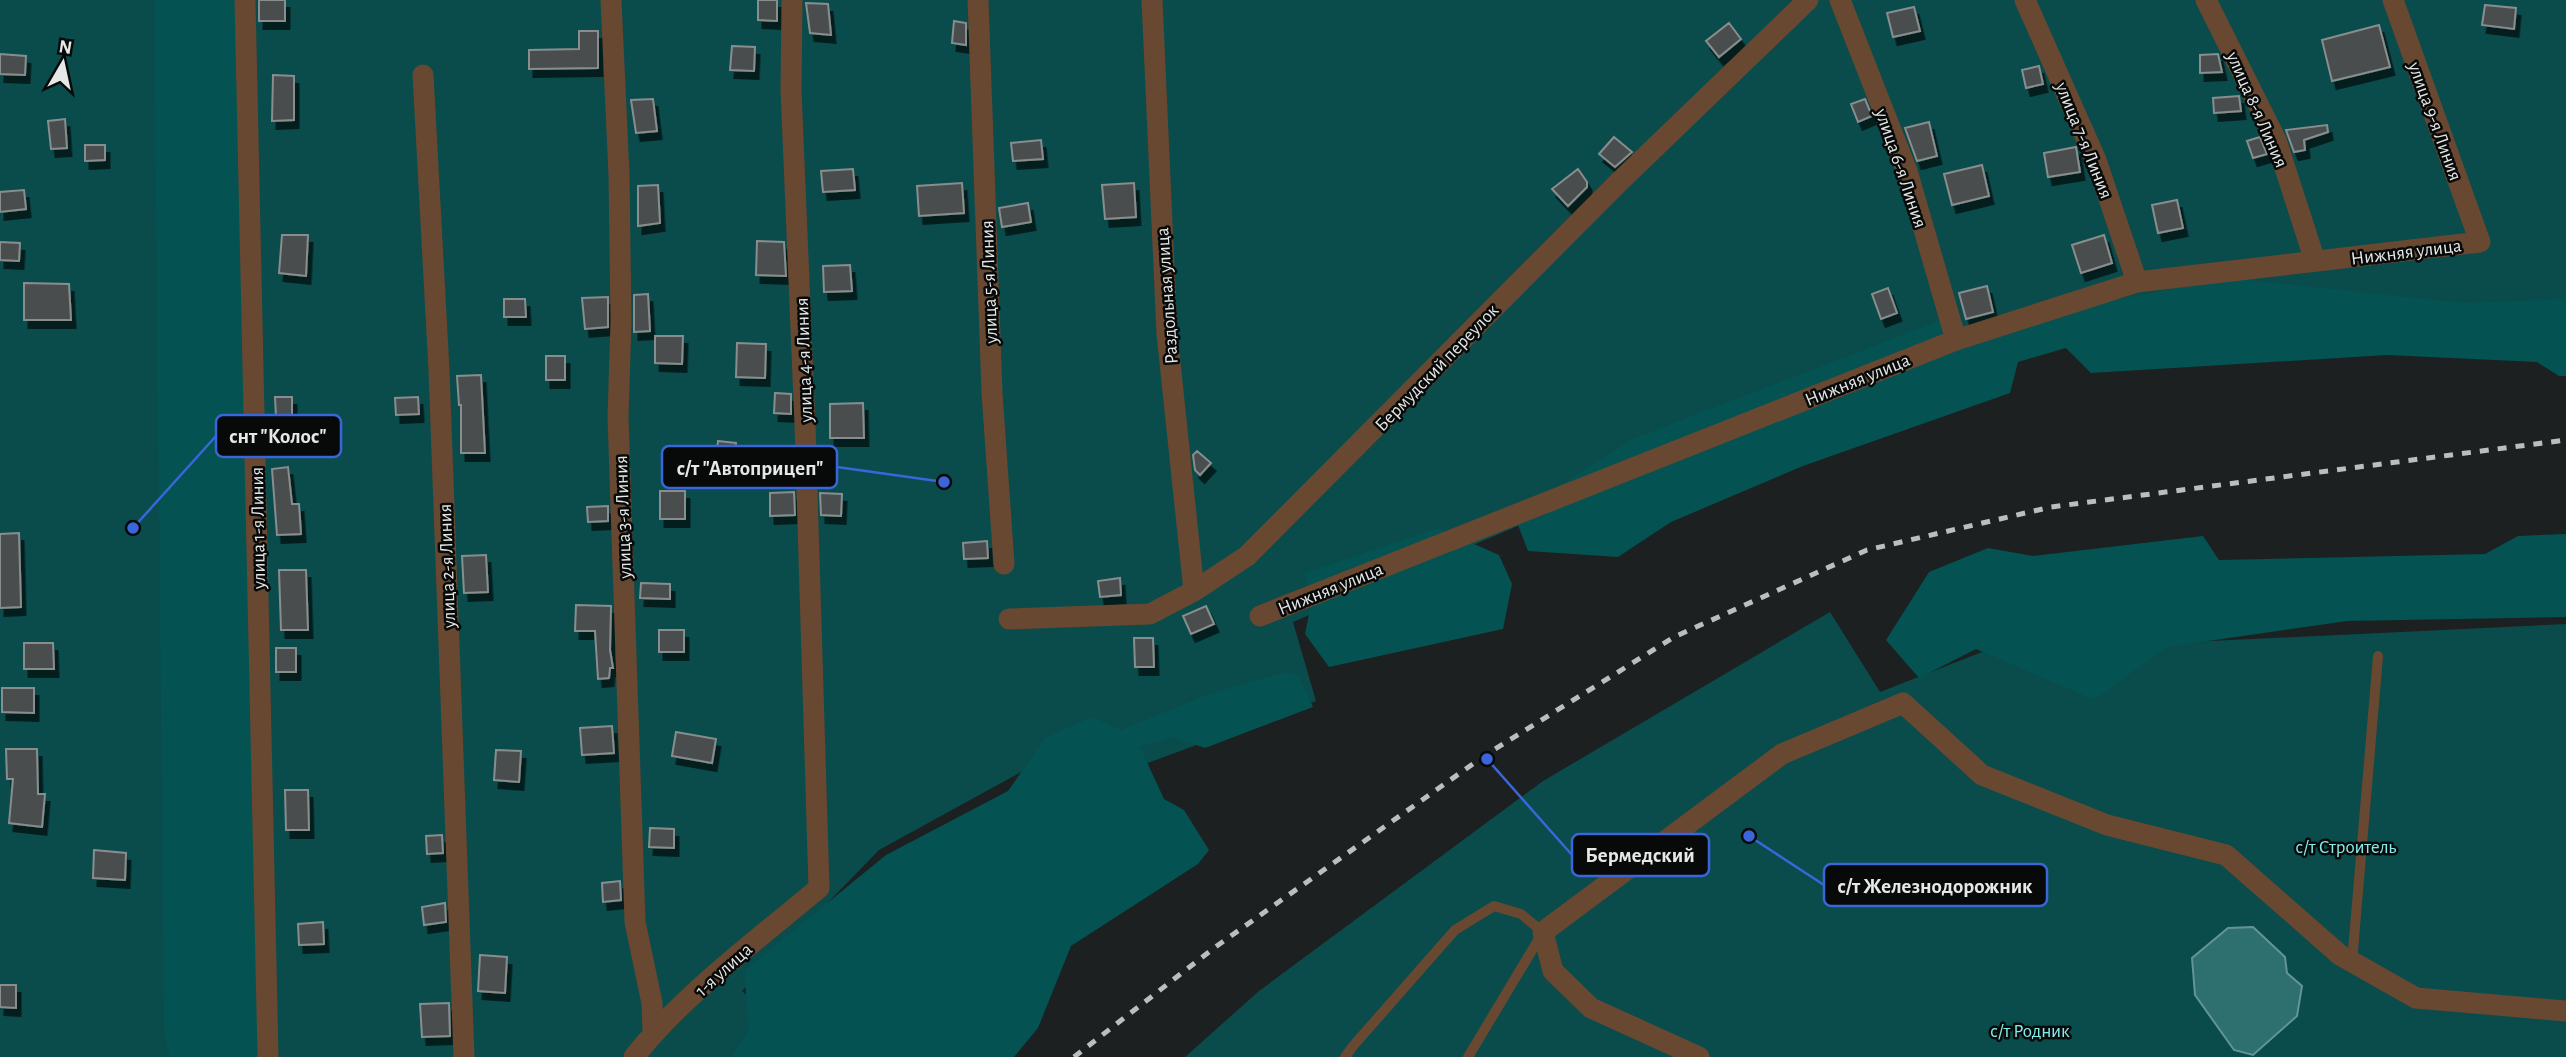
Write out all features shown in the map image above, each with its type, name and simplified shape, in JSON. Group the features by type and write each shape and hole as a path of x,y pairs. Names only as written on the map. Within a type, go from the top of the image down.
{"street":[{"name":"улица 1-я Линия","path":"245,0 268,1057"},
{"name":"улица 3-я Линия","path":"611,0 621,321 618,416 635,922 652,1003 653,1033"},
{"name":"улица 4-я Линия","path":"792,0 791,90 805,425 819,888"},
{"name":"улица 5-я Линия","path":"978,0 992,393 1004,564"},
{"name":"Раздольная улица","path":"1152,0 1167,334 1194,591"},
{"name":"Бермудский переулок","path":"1009,619 1150,614 1194,591 1247,556 1618,183 1808,0"},
{"name":"улица 6-я Линия","path":"1840,0 1907,171 1956,340"},
{"name":"улица 7-я Линия","path":"2025,0 2096,160 2137,282"},
{"name":"улица 8-я Линия","path":"2206,0 2276,140 2315,261"},
{"name":"улица 9-я Линия","path":"2393,0 2480,242"},
{"name":"улица 2-я Линия","path":"422,75 439,370 464,1057"},
{"name":"Нижняя улица","path":"1260,616 1956,340 2137,282 2480,242"},
{"path":"1692,1056 1591,1008 1553,971 1543,932 1782,754 1903,704 1982,775 2107,825 2226,855 2340,956 2416,998 2566,1011"},
{"name":"1-я улица","path":"634,1057 653,1033 744,950 819,888"}],"lane":[{"path":"2352,962 2378,656"},
{"path":"1345,1057 1455,930 1494,906 1521,914 1543,932 1468,1057"}],"green space":[{"path":"0,0 2566,0 2566,331 1951,341 1293,622 1316,701 1145,764 1065,748 879,850 742,991 785,1029 766,1057 0,1057"},
{"path":"1830,612 1880,692 1982,652 2566,624 2566,1057 1185,1057 1259,991 1543,781"}],"shaded area":[{"path":"154,0 241,0 259,1057 170,1057 164,1034"},
{"path":"2229,278 2465,303 2566,299 2566,376 2559,376 2537,362 2387,355 2091,373 2066,348 2018,362 2010,393 1803,466 1671,522 1618,557 1528,551 1514,515 1632,439 1949,317 1963,335 2051,312"},
{"path":"1438,528 1499,555 1512,584 1503,629 1329,667 1305,634 1311,604 1304,573"},
{"path":"2566,534 2566,617 2347,621 2167,647 2094,700 1976,649 1919,678 1886,640 1929,572 1988,548 2033,556 2203,536 2219,560 2485,554 2518,536"},
{"path":"1284,672 1299,676 1313,707 1205,748 1173,737 1140,747 1164,799 1184,810 1209,850 1198,864 1071,946 1038,1028 1014,1057 731,1057 749,1030 744,971 886,855 1008,791 1045,738 1092,717 1121,730 1206,695"},
{"path":"2253,927 2285,957 2287,973 2302,986 2297,1016 2253,1055 2234,1050 2195,995 2192,958 2228,928"}],"building":[{"path":"259,0 285,0 285,21 259,21"},
{"path":"758,0 777,0 777,21 758,20"},
{"path":"806,3 828,4 831,35 810,33"},
{"path":"2485,5 2516,8 2514,29 2482,25"},
{"path":"1914,7 1920,31 1893,37 1887,13"},
{"path":"954,21 966,23 966,45 952,43"},
{"path":"1729,23 1741,39 1719,57 1706,41"},
{"path":"2379,25 2390,67 2332,81 2322,40"},
{"path":"579,31 598,31 598,68 529,69 529,50 579,49"},
{"path":"732,46 755,47 754,71 730,70"},
{"path":"0,54 26,56 25,75 0,74"},
{"path":"2218,54 2222,72 2200,73 2200,55"},
{"path":"2039,66 2043,84 2026,88 2022,70"},
{"path":"273,75 294,76 294,120 272,121"},
{"path":"2239,96 2241,111 2214,113 2213,98"},
{"path":"653,99 657,131 636,133 631,100"},
{"path":"1865,99 1872,116 1858,122 1851,104"},
{"path":"65,119 67,148 51,149 48,121"},
{"path":"1929,122 1937,156 1917,161 1905,128"},
{"path":"2327,125 2328,132 2304,140 2305,150 2294,152 2286,130"},
{"path":"1614,137 1632,152 1615,167 1599,154"},
{"path":"2260,137 2267,154 2253,158 2247,141"},
{"path":"1041,140 1043,159 1013,161 1011,143"},
{"path":"85,145 105,145 105,160 85,161"},
{"path":"2076,147 2080,172 2048,177 2044,153"},
{"path":"1982,165 1989,196 1952,205 1944,174"},
{"path":"853,169 855,190 823,192 821,171"},
{"path":"1578,169 1587,182 1587,187 1568,206 1552,189"},
{"path":"962,183 964,213 919,216 917,186"},
{"path":"1134,183 1136,217 1105,219 1102,185"},
{"path":"658,185 660,223 638,226 638,186"},
{"path":"24,190 26,209 0,212 0,192"},
{"path":"2177,200 2183,228 2158,233 2152,205"},
{"path":"1028,203 1031,222 1002,227 999,208"},
{"path":"282,235 308,235 306,276 279,273"},
{"path":"2104,235 2112,263 2081,273 2072,245"},
{"path":"757,241 784,242 786,276 756,275"},
{"path":"0,242 20,243 19,261 0,260"},
{"path":"850,265 852,291 824,292 823,266"},
{"path":"24,283 69,284 71,320 24,320"},
{"path":"1987,286 1993,312 1966,319 1959,293"},
{"path":"1888,288 1897,313 1881,319 1872,294"},
{"path":"648,294 650,331 634,332 634,295"},
{"path":"608,297 608,327 585,329 582,298"},
{"path":"504,299 525,299 526,317 504,317"},
{"path":"655,336 683,336 682,364 655,363"},
{"path":"737,343 766,344 765,378 736,377"},
{"path":"546,356 565,356 565,380 546,380"},
{"path":"481,375 485,453 461,453 461,405 457,376"},
{"path":"775,393 791,394 791,414 774,413"},
{"path":"275,397 292,397 292,416 276,417"},
{"path":"418,397 419,414 396,415 395,398"},
{"path":"863,403 864,438 830,438 830,404"},
{"path":"718,441 736,443 734,459 716,457"},
{"path":"1197,451 1211,463 1200,475 1195,470 1193,455"},
{"path":"288,467 292,504 299,504 301,534 277,535 272,469"},
{"path":"660,491 685,491 685,519 660,519"},
{"path":"794,492 795,515 770,516 770,493"},
{"path":"820,493 842,494 841,516 821,515"},
{"path":"608,506 608,521 588,522 587,507"},
{"path":"19,533 21,607 0,608 0,534"},
{"path":"987,541 988,558 964,559 963,543"},
{"path":"486,555 488,592 464,593 462,556"},
{"path":"279,570 306,570 308,630 281,630"},
{"path":"1120,578 1121,595 1100,597 1098,581"},
{"path":"641,583 670,584 670,599 640,598"},
{"path":"576,605 611,606 610,650 613,668 610,668 609,678 598,679 595,631 575,631"},
{"path":"1206,606 1214,624 1191,634 1183,616"},
{"path":"659,630 684,630 684,652 659,652"},
{"path":"1134,638 1153,638 1154,667 1135,667"},
{"path":"24,643 53,643 54,669 24,669"},
{"path":"276,648 296,648 296,672 276,672"},
{"path":"2,688 34,688 34,713 2,712"},
{"path":"612,726 614,753 582,755 580,728"},
{"path":"676,732 716,739 712,763 672,756"},
{"path":"6,749 37,749 38,794 45,794 42,827 9,823 13,779 7,779"},
{"path":"496,750 521,751 519,782 494,780"},
{"path":"285,790 308,790 309,830 286,830"},
{"path":"650,828 674,829 674,848 649,847"},
{"path":"442,835 443,853 427,854 426,836"},
{"path":"94,850 126,853 125,880 93,878"},
{"path":"620,881 621,900 603,902 602,883"},
{"path":"445,903 446,922 424,925 422,907"},
{"path":"323,922 324,944 299,945 298,924"},
{"path":"480,955 507,957 505,993 478,991"},
{"path":"0,985 16,985 16,1008 0,1007"},
{"path":"449,1003 450,1036 422,1037 420,1004"}],"railway":[{"path":"1074,1057 1214,948 1484,756 1674,637 1867,550 2051,507 2566,440"}],"place":[{"name":"с/т \"Автоприцеп\"","path":"944,482"},
{"name":"снт \"Колос\"","path":"133,528"},
{"name":"Бермедский","path":"1487,759"},
{"name":"с/т Железнодорожник","path":"1749,836"}],"park label":[{"name":"с/т Строитель","path":"2346,846"},
{"name":"с/т Родник","path":"2030,1030"}]}
